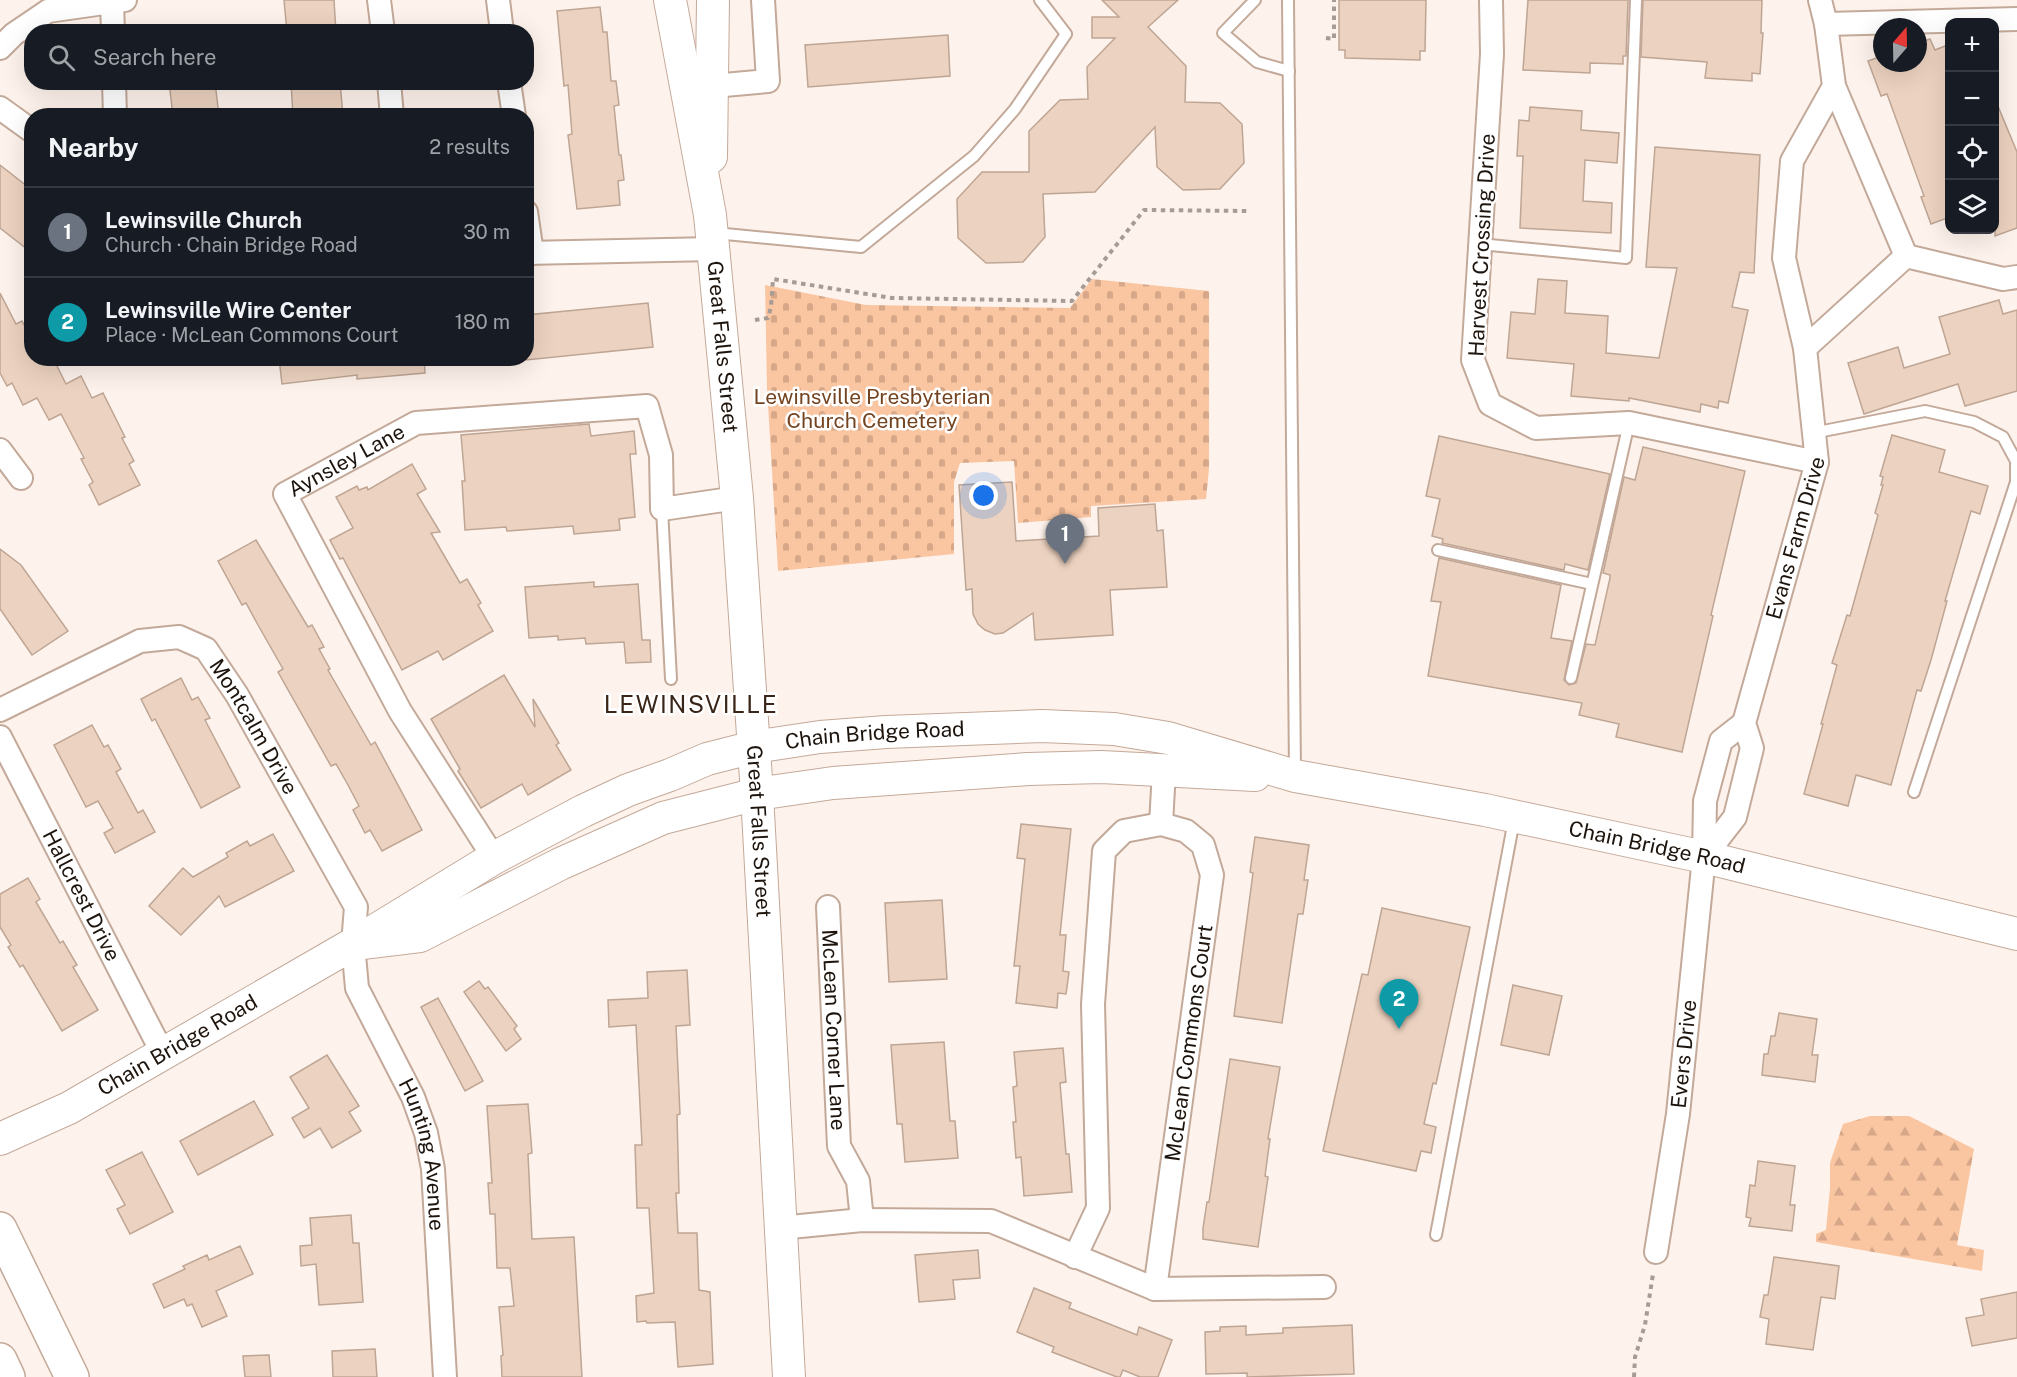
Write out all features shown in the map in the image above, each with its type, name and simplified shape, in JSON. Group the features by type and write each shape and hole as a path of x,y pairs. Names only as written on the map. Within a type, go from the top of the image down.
{"highway":[{"path":"0,1229 72,1377"},
{"path":"0,1360 8,1377"}],"main road":[{"name":"Great Falls Street","path":"670,0 711,232 737,498 757,794 789,1377"},
{"name":"Great Falls Street","path":"711,232 713,0"},
{"name":"Chain Bridge Road","path":"0,1139 69,1108 353,944 494,858 583,811 628,790 707,759 754,747 820,737 1042,726 1114,729 1168,738 1295,776 1515,816 1704,857 2017,934"},
{"name":"Chain Bridge Road","path":"353,944 420,936 560,864 653,822 757,794 833,783 1101,767 1295,776"}],"street":[{"path":"379,0 382,24"},
{"path":"498,0 501,24"},
{"path":"713,86 768,81 763,0"},
{"name":"Harvest Crossing Drive","path":"1491,0 1492,54 1473,360 1490,404 1536,428 1629,423 1816,462"},
{"path":"1820,0 1826,24 1834,86 1906,256"},
{"path":"29,24 48,11 118,2 114,24"},
{"path":"1826,24 2017,19"},
{"path":"0,48 24,27"},
{"name":"Evans Farm Drive","path":"1704,857 1735,818 1752,748 1744,723 1816,462 1805,348 1784,258 1792,161 1834,86"},
{"path":"114,90 115,108"},
{"path":"389,90 391,108"},
{"path":"510,90 512,108"},
{"path":"0,108 24,125"},
{"path":"534,252 711,232"},
{"path":"1906,256 2003,279 2017,277"},
{"path":"1805,348 1906,256"},
{"name":"Aynsley Lane","path":"494,858 400,711 285,494 416,423 646,406 661,455 662,509"},
{"path":"0,450 21,478"},
{"path":"662,509 737,498"},
{"name":"Montcalm Drive","path":"0,710 140,641 179,637 206,649 237,695 356,907 353,944"},
{"path":"1704,857 1705,801 1721,741 1744,723"},
{"name":"Hallcrest Drive","path":"0,737 163,1054"},
{"path":"1161,824 1164,771"},
{"name":"McLean Commons Court","path":"1075,1257 1098,1208 1093,1004 1104,850 1124,831 1161,824 1186,831 1203,845 1212,875 1155,1289"},
{"name":"Evers Drive","path":"1656,1252 1678,1114 1704,857"},
{"name":"McLean Corner Lane","path":"828,907 839,1146 858,1181 862,1220"},
{"name":"Hunting Avenue","path":"353,944 357,988 413,1097 426,1133 433,1169 445,1377"},
{"path":"780,1228 862,1220 991,1221 1155,1289 1324,1287"}],"lane":[{"path":"711,232 861,247 974,156 1015,109 1066,34 1040,0"},
{"path":"1255,0 1223,33 1257,62 1289,71"},
{"path":"1288,0 1295,776"},
{"path":"1480,244 1626,258 1636,0"},
{"path":"1814,433 1925,411 1974,422 2003,437 2016,461 2016,482 1914,792"},
{"path":"1571,678 1629,423"},
{"path":"662,509 671,679"},
{"path":"1438,550 1592,584"},
{"path":"1436,1235 1515,816"}],"path":[{"path":"1326,38 1334,39 1334,0"},
{"path":"755,320 768,318 773,279 892,298 1072,302 1144,210 1250,211"},
{"path":"1634,1377 1635,1357 1645,1325 1656,1252"}],"green space":[{"name":"Lewinsville Presbyterian Church Cemetery","path":"1092,279 1209,291 1209,469 1206,499 1091,506 1091,517 1018,523 1014,461 960,463 954,482 954,554 778,571 767,388 765,285 866,305 1070,308"},
{"path":"1870,1116 1909,1116 1974,1149 1957,1245 1984,1250 1982,1271 1816,1242 1816,1234 1826,1230 1830,1163 1843,1124"}],"building":[{"path":"284,0 334,0 336,24 286,24"},
{"path":"1102,0 1178,0 1148,27 1186,66 1185,102 1220,103 1242,124 1244,163 1220,189 1183,190 1157,167 1155,127 1095,192 1043,194 1045,237 1023,262 986,263 958,238 957,199 982,172 1029,172 1029,131 1060,100 1088,99 1087,67 1115,38 1092,38 1092,17 1119,17"},
{"path":"1339,0 1426,0 1425,51 1420,51 1420,60 1345,58 1345,50 1339,50"},
{"path":"1528,0 1628,0 1626,56 1623,56 1623,64 1590,63 1590,73 1523,70"},
{"path":"1643,0 1762,0 1761,33 1763,33 1760,74 1752,73 1752,81 1705,78 1707,62 1641,57"},
{"path":"600,7 603,32 607,32 611,81 616,81 619,105 614,106 624,180 618,181 620,205 577,209 568,135 572,134 568,85 564,86 557,11"},
{"path":"948,35 950,76 808,87 805,45"},
{"path":"1930,39 1935,50 1945,46 1945,219 1931,224 1921,197 1924,196 1887,94 1881,96 1868,61 1873,59 1873,72 1927,72 1927,40"},
{"path":"170,90 216,90 218,108 172,108"},
{"path":"291,90 341,90 342,108 293,108"},
{"path":"1530,107 1582,111 1581,130 1619,133 1617,163 1585,160 1583,201 1612,203 1611,233 1520,228 1523,156 1517,156 1519,120 1529,121"},
{"path":"1999,109 2017,152 2017,228 1995,236 1999,234"},
{"path":"1655,147 1760,155 1754,273 1740,272 1732,307 1748,310 1728,403 1719,401 1718,408 1701,404 1700,412 1629,398 1629,401 1571,396 1574,364 1507,358 1511,312 1535,314 1538,279 1567,281 1565,313 1608,316 1606,353 1659,358 1677,268 1646,267"},
{"path":"0,165 24,184 24,247 0,228"},
{"path":"0,293 16,324 22,321 24,325 24,366 57,366 66,384 81,376 92,398 103,393 125,437 122,438 134,461 129,464 140,485 99,505 89,485 93,482 81,459 84,458 61,414 49,420 37,398 23,405 12,383 7,386 0,373"},
{"path":"1999,300 2003,314 2017,310 2017,391 1965,406 1958,384 1864,414 1848,363 1898,347 1904,368 1950,354 1939,317"},
{"path":"648,303 653,347 534,359 534,314"},
{"path":"280,366 425,366 425,373 357,379 357,375 282,384"},
{"path":"589,424 591,436 634,431 636,454 630,454 635,517 619,519 620,530 574,534 573,526 507,531 506,527 465,530 462,481 465,481 461,435"},
{"path":"1892,435 1945,450 1939,472 1988,486 1980,514 1971,511 1931,660 1921,691 1917,690 1891,785 1856,775 1848,806 1804,794 1837,665 1832,663 1847,615 1850,616 1878,515 1875,513 1883,485 1881,485 1883,477 1880,476"},
{"path":"1439,436 1610,474 1588,570 1565,564 1564,570 1442,543 1443,539 1432,536 1440,499 1426,496"},
{"path":"1643,447 1745,471 1682,752 1616,737 1619,724 1579,715 1582,703 1428,676 1441,602 1431,601 1439,558 1561,585 1551,638 1572,641 1564,680 1569,685 1576,683 1586,644 1595,645 1610,578 1610,575 1603,573 1624,477 1635,480"},
{"path":"412,464 426,489 417,494 440,532 431,533 460,583 467,579 493,631 443,660 438,651 402,670 343,558 340,559 330,540 353,528 336,497 357,486 359,490 367,487 368,490"},
{"path":"1012,482 1016,541 1099,536 1098,508 1155,504 1157,531 1163,530 1167,587 1110,590 1113,635 1035,640 1033,613 1003,633 995,634 985,630 978,624 973,614 972,589 966,590 959,485"},
{"path":"256,540 308,627 312,625 324,647 319,649 330,669 328,670 371,745 375,742 422,830 382,851 370,830 365,833 353,810 359,806 348,785 336,764 331,766 278,672 283,669 246,603 242,605 218,561"},
{"path":"0,549 21,565 68,631 32,655 0,609"},
{"path":"594,582 594,587 638,584 642,640 650,640 651,662 626,663 624,642 586,644 585,638 558,640 558,636 529,638 525,587"},
{"path":"504,675 535,727 533,699 559,743 556,745 571,770 528,795 522,784 481,808 458,771 460,769 431,719"},
{"path":"181,678 192,700 198,697 210,718 205,720 240,787 201,808 155,719 152,721 141,699"},
{"path":"92,725 104,747 108,745 121,769 116,772 138,813 143,810 155,832 115,853 104,833 113,828 98,801 86,807 54,745"},
{"path":"1021,824 1071,829 1060,935 1066,935 1063,971 1069,972 1066,994 1058,993 1057,1008 1016,1003 1020,966 1014,966 1025,859 1017,858"},
{"path":"273,834 294,871 225,907 219,896 181,935 149,906 183,868 193,877 228,857 226,853 247,841 250,846"},
{"path":"1255,837 1309,845 1304,880 1308,880 1303,914 1298,914 1282,1023 1234,1016 1253,873 1250,872"},
{"path":"28,878 40,899 36,902 60,943 63,941 77,965 73,967 98,1010 62,1031 23,965 20,967 8,947 11,945 0,927 0,894"},
{"path":"942,900 947,979 889,982 885,903"},
{"path":"1382,908 1470,927 1436,1084 1433,1083 1424,1124 1436,1127 1431,1153 1421,1151 1416,1171 1323,1151 1362,974 1368,975"},
{"path":"687,970 690,1025 676,1026 680,1114 677,1115 678,1233 697,1233 699,1290 710,1292 713,1364 678,1367 675,1322 637,1322 636,1296 654,1293 649,1208 637,1208 635,1145 642,1145 636,1025 609,1027 608,1000 648,998 647,972"},
{"path":"479,981 485,989 488,987 517,1026 514,1029 521,1039 506,1051 464,992"},
{"path":"1513,985 1562,996 1549,1055 1501,1045"},
{"path":"438,998 483,1081 465,1091 421,1007"},
{"path":"1779,1013 1817,1019 1812,1055 1818,1055 1815,1082 1762,1075 1764,1054 1768,1054 1771,1036 1775,1036"},
{"path":"944,1042 950,1121 955,1121 958,1158 905,1162 902,1124 897,1124 891,1045"},
{"path":"1063,1048 1066,1082 1060,1083 1066,1154 1069,1154 1072,1192 1024,1196 1021,1157 1016,1158 1013,1122 1016,1122 1013,1087 1017,1086 1014,1052"},
{"path":"327,1055 359,1106 349,1112 361,1131 332,1148 320,1128 304,1138 292,1118 309,1108 290,1077"},
{"path":"1230,1059 1280,1067 1268,1139 1270,1139 1265,1176 1268,1177 1258,1247 1203,1239"},
{"path":"254,1101 273,1135 198,1175 180,1141"},
{"path":"528,1104 532,1153 528,1154 532,1239 574,1237 582,1377 502,1377 501,1356 503,1355 499,1307 514,1306 510,1268 497,1268 495,1214 490,1214 488,1183 492,1183 487,1106"},
{"path":"142,1152 173,1212 130,1234 117,1209 125,1205 106,1170"},
{"path":"1758,1161 1795,1166 1790,1205 1795,1205 1792,1231 1749,1226 1751,1218 1746,1217 1750,1185 1755,1186"},
{"path":"351,1215 353,1243 359,1243 363,1302 319,1305 316,1264 301,1266 300,1246 312,1245 310,1218"},
{"path":"240,1246 253,1274 216,1291 227,1316 202,1327 192,1304 187,1306 184,1299 164,1308 153,1284 185,1269 183,1266 207,1255 209,1260"},
{"path":"978,1250 980,1278 953,1280 955,1299 919,1302 915,1255"},
{"path":"1774,1257 1839,1266 1835,1299 1821,1297 1813,1350 1766,1344 1769,1319 1760,1317 1764,1295 1768,1295"},
{"path":"1034,1288 1071,1303 1069,1308 1137,1335 1139,1327 1172,1340 1158,1377 1140,1377 1123,1370 1120,1377 1117,1377 1052,1352 1054,1347 1017,1332"},
{"path":"2017,1292 2017,1338 1972,1346 1966,1318 1984,1315 1981,1299"},
{"path":"1352,1325 1354,1374 1247,1377 1247,1373 1206,1374 1205,1332 1220,1331 1220,1327 1246,1326 1246,1335 1283,1333 1283,1328"},
{"path":"375,1349 377,1377 333,1377 332,1351"},
{"path":"269,1355 271,1377 245,1377 243,1356"}],"place":[{"name":"Lewinsville Church","path":"1065,564"},
{"name":"Lewinsville Wire Center","path":"1399,1029"}],"district":[{"name":"LEWINSVILLE","path":"691,705"}]}
